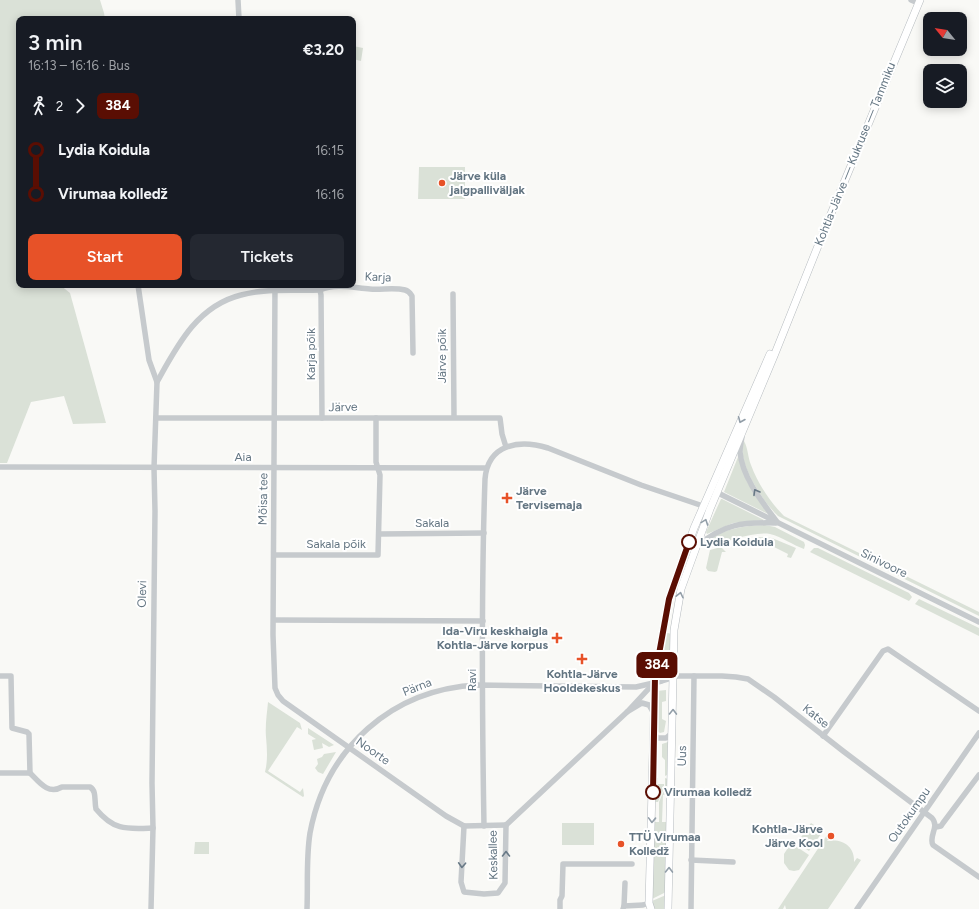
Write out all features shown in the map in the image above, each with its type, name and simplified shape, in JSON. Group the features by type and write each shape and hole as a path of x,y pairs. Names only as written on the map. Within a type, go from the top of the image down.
{"main road":[{"name":"Kohtla-Järve — Kukruse — Tammiku","path":"714,491 722,482 743,433 792,308 919,2"},
{"name":"Kohtla-Järve — Kukruse — Tammiku","path":"714,491 719,470 792,308"},
{"path":"668,909 672,733 676,676 674,630 681,589 696,547 707,508 714,491"},
{"path":"650,907 655,683 662,634 669,599 694,528 707,508"}],"street":[{"path":"238,0 239,16"},
{"path":"911,0 919,2"},
{"name":"Karja","path":"356,287 398,289 410,292 413,305 413,353"},
{"name":"Olevi","path":"138,288 149,360 156,382 154,468 153,828 151,908"},
{"name":"Karja","path":"156,382 182,338 195,322 208,310 240,295 275,288 320,290 324,288"},
{"name":"Mõisa tee","path":"275,288 275,688"},
{"name":"Karja põik","path":"320,290 322,418"},
{"name":"Järve põik","path":"453,294 454,417"},
{"name":"Järve","path":"156,418 500,418 502,434 506,447"},
{"path":"376,418 375,456 380,475 380,534"},
{"name":"Sinivoore","path":"743,433 740,451 747,474 756,493 779,523"},
{"path":"487,466 495,455 506,447 518,444 530,444 543,447 641,485 707,508"},
{"name":"Aia","path":"0,467 275,468 487,466"},
{"name":"Ravi","path":"484,826 482,747 483,621 484,533 487,466"},
{"name":"Sinivoore","path":"714,491 979,622"},
{"name":"Sinivoore","path":"696,547 714,534 736,525 779,523"},
{"name":"Sakala","path":"380,534 484,533"},
{"name":"Sakala põik","path":"274,555 378,555 380,534"},
{"path":"274,620 483,621"},
{"path":"823,736 883,651 886,649 979,711"},
{"path":"0,676 11,676 12,728 27,732 29,734 30,772 46,788 59,789 62,787 88,786 93,789 96,809 108,820 126,829 153,828"},
{"name":"Pärna","path":"307,909 308,850 316,808 327,782 348,748 367,729 392,710 437,691 461,686 636,687 676,676"},
{"name":"Katse","path":"676,676 736,677 748,680 774,697 823,736 877,775 934,820 936,827"},
{"name":"Uus","path":"691,909 694,676"},
{"path":"506,826 627,712 655,683"},
{"name":"Noorte","path":"275,688 283,701 446,816 464,826"},
{"path":"627,712 639,704 645,703 652,708 654,720"},
{"path":"654,735 658,738 666,738 672,733"},
{"name":"Outokumpu","path":"857,909 979,733"},
{"path":"0,773 30,772"},
{"path":"979,775 941,826 936,827 931,842 933,845 979,877"},
{"name":"Keskallee","path":"464,826 506,826 505,883 498,893 484,894 464,892 461,882 464,826"},
{"path":"691,860 733,862"},
{"path":"560,909 563,864 632,864"},
{"path":"625,883 624,907 643,905 650,907"}],"shaded area":[{"path":"0,0 100,0 104,16 16,16 16,288 64,288 70,293 106,423 73,424 64,396 31,402 7,463 0,463"},
{"path":"356,47 363,48 361,61 356,60"},
{"name":"Järve küla jalgpalliväljak","path":"419,167 465,167 465,199 418,199"},
{"path":"744,441 757,479 769,499 784,516 979,612 979,616 778,516 759,492 747,470 742,449"},
{"path":"738,457 747,482 768,514 724,492"},
{"path":"721,499 764,520 733,523 707,534 706,532"},
{"path":"765,525 775,527 804,542 804,549 774,535 763,533 710,547 709,540 729,530"},
{"path":"758,537 772,538 796,548 791,558 787,557 788,554 758,539"},
{"path":"721,547 726,552 722,552 717,571 708,571 706,568 710,550"},
{"path":"814,548 818,548 909,593 912,597 909,601 810,552"},
{"path":"919,599 979,628 979,636 915,604"},
{"path":"665,632 671,634 669,673 658,675"},
{"path":"666,690 666,701 662,702 662,719 666,721 664,732 660,733 656,730 657,691"},
{"path":"268,702 300,723 302,730 297,727 268,771 300,792 303,788 303,797 265,772 267,759 266,728"},
{"path":"308,728 334,745 329,747 322,743 323,748 314,750 312,740 316,739 308,734"},
{"path":"668,742 667,775 665,776 665,760 662,757 662,744"},
{"path":"336,752 323,774 318,772 315,768 318,764 317,759 322,757 324,754"},
{"path":"655,778 658,778 658,784 664,784 664,788 658,802 655,802"},
{"path":"665,778 668,779 667,794 663,795 662,822 667,822 667,833 654,836 654,822 659,822 659,802 665,788"},
{"path":"562,823 594,823 594,845 562,845"},
{"path":"811,823 823,831 809,851 797,843"},
{"path":"829,832 832,834 827,841 833,840 846,844 854,856 854,862 857,858 861,860 828,909 786,909 785,905 783,909 778,909"},
{"path":"667,835 666,892 652,899 654,838"},
{"path":"195,842 209,842 209,854 194,854"},
{"path":"791,843 809,855 799,870 794,871 789,870 784,863 784,854"},
{"path":"666,895 666,909 653,909 652,901"}],"bus line":[{"name":"384","path":"653,792 655,676 669,599 689,542"}],"place":[{"name":"Järve küla jalgpalliväljak","path":"442,183"},
{"name":"Järve Tervisemaja","path":"507,498"},
{"name":"Lydia Koidula","path":"689,542"},
{"name":"Ida-Viru keskhaigla Kohtla-Järve korpus","path":"557,638"},
{"name":"Kohtla-Järve Hooldekeskus","path":"582,659"},
{"name":"Virumaa kolledž","path":"653,792"},
{"name":"Kohtla-Järve Järve Kool","path":"831,836"},
{"name":"TTÜ Virumaa Kolledž","path":"621,844"}]}
